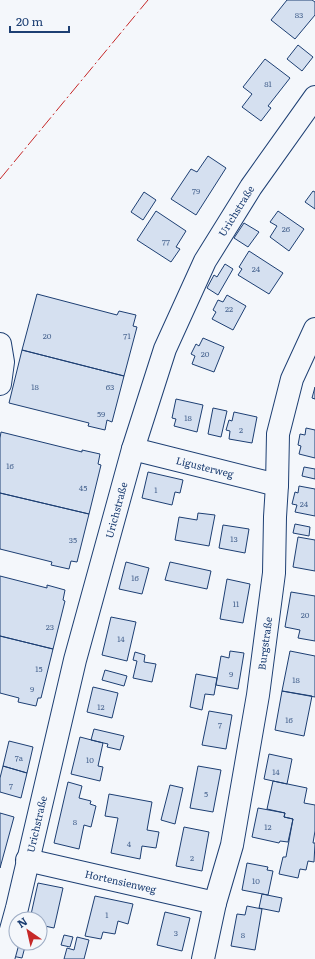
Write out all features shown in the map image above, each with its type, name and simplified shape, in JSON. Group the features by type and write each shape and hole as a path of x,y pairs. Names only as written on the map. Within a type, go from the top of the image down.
{"street":[{"name":"Urichstraße","path":"3,959 17,908 75,660 132,449 165,349 205,261 251,187 315,97"},
{"name":"Burgstraße","path":"203,959 215,903 232,845 258,695 274,573 278,434 292,379 315,329"},
{"path":"0,344 3,362 0,384"},
{"name":"Ligusterweg","path":"132,449 277,485"},
{"name":"Hortensienweg","path":"27,860 215,903"}],"building":[{"path":"287,0 312,0 315,2 315,15 295,39 271,20"},
{"path":"298,45 313,57 302,71 287,59"},
{"path":"265,59 290,78 268,106 271,108 261,121 242,107 252,94 243,87"},
{"path":"208,156 226,168 196,215 171,199 191,169 197,172"},
{"path":"313,191 315,192 315,209 305,202"},
{"path":"144,192 156,200 143,220 131,212"},
{"path":"156,211 186,231 176,247 180,249 171,262 137,240"},
{"path":"278,211 304,229 289,251 270,237 277,226 270,222"},
{"path":"244,223 259,232 248,247 234,238"},
{"path":"249,251 283,273 269,294 238,275 242,269 239,267"},
{"path":"225,264 233,269 218,295 207,288 214,275 217,277"},
{"path":"37,294 117,315 119,311 136,315 133,326 137,327 124,376 22,350"},
{"path":"227,295 246,306 233,330 212,319 216,312 213,310 218,300 223,302"},
{"path":"203,338 224,347 214,372 192,364 195,356 191,354 196,344 199,346"},
{"path":"22,350 124,376 112,422 107,420 105,430 88,426 89,423 9,403"},
{"path":"315,387 315,399 312,398"},
{"path":"176,399 203,405 197,432 174,426 176,419 172,418"},
{"path":"213,408 227,411 221,437 208,434"},
{"path":"234,412 257,417 252,443 229,439 230,431 226,430 229,420 232,421"},
{"path":"306,428 315,430 315,458 299,454 301,446 298,445 300,434 305,435"},
{"path":"1,432 82,452 82,450 100,454 98,464 101,465 89,514 0,493"},
{"path":"304,467 315,469 315,479 302,476"},
{"path":"148,472 183,480 180,493 175,492 172,505 142,498"},
{"path":"299,486 315,489 315,516 295,512 297,505 292,504 295,492 298,493"},
{"path":"0,493 89,514 77,562 71,561 69,569 51,565 52,562 0,549"},
{"path":"198,513 215,515 209,546 175,540 179,517 197,520"},
{"path":"295,524 310,527 309,536 293,533"},
{"path":"223,525 249,529 245,553 219,548"},
{"path":"298,537 315,540 315,571 293,567"},
{"path":"126,562 149,568 142,594 119,589"},
{"path":"170,562 211,571 207,589 165,580"},
{"path":"0,576 47,588 47,585 65,590 63,600 65,601 53,649 0,636"},
{"path":"227,579 250,584 243,623 220,619"},
{"path":"291,592 315,596 315,641 298,638 300,630 285,627"},
{"path":"111,617 136,622 127,661 102,655"},
{"path":"0,636 53,649 41,698 38,698 36,706 18,702 19,698 0,693"},
{"path":"230,651 244,653 238,689 216,685 221,656 229,658"},
{"path":"290,651 315,656 315,697 282,691"},
{"path":"135,652 145,655 144,662 156,664 152,682 133,678 137,661 133,660"},
{"path":"105,670 127,676 124,686 102,680"},
{"path":"196,674 217,678 214,695 205,694 202,710 190,707"},
{"path":"93,687 118,693 112,718 87,712"},
{"path":"282,691 312,696 304,736 275,730"},
{"path":"209,711 232,715 226,749 202,745"},
{"path":"94,729 124,736 120,750 107,747 108,744 91,740"},
{"path":"80,737 103,743 98,766 103,767 100,781 71,774"},
{"path":"9,741 33,747 27,773 3,766"},
{"path":"269,754 292,759 287,784 264,779"},
{"path":"3,766 27,773 21,798 0,792 0,778"},
{"path":"198,766 221,770 213,812 190,808"},
{"path":"273,781 307,788 304,803 315,805 315,831 313,843 315,843 314,862 308,861 306,870 300,869 298,878 279,874 283,857 286,857 293,819 284,817 285,813 267,809"},
{"path":"68,782 82,786 79,798 91,801 90,804 96,806 91,827 84,825 79,849 54,843"},
{"path":"170,785 183,788 175,824 161,820"},
{"path":"109,794 152,802 147,830 159,832 156,848 142,846 140,859 111,853 118,818 105,816"},
{"path":"258,808 285,813 284,817 293,819 288,842 280,841 279,843 252,837"},
{"path":"0,813 14,817 0,868"},
{"path":"184,827 209,832 202,871 176,866"},
{"path":"247,863 268,867 267,870 273,871 268,895 242,890"},
{"path":"38,883 63,888 54,928 48,927 48,911 32,911"},
{"path":"262,894 282,898 279,912 259,908"},
{"path":"95,896 133,904 128,924 118,921 115,934 103,932 101,939 85,936"},
{"path":"247,906 262,909 255,950 231,946 237,914 245,915"},
{"path":"165,912 190,918 182,951 157,945"},
{"path":"64,935 73,937 70,947 61,945"},
{"path":"77,937 89,940 84,959 64,959 67,948 74,950"},
{"path":"14,951 24,951 22,958 12,956"}],"power":[{"path":"0,179 148,0"}]}
